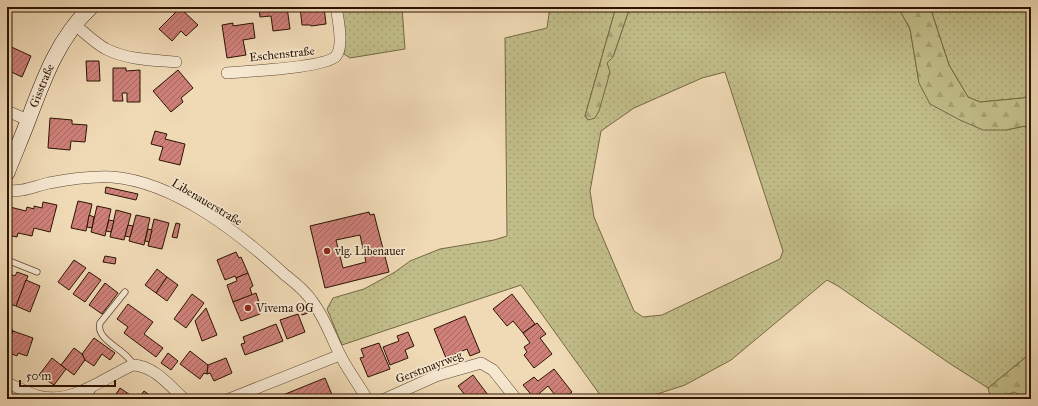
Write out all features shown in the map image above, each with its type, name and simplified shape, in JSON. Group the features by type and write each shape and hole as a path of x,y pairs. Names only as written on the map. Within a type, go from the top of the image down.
{"street":[{"name":"Eschenstraße","path":"227,73 309,65 330,61 337,55 340,46 336,7"},
{"name":"Gisstraße","path":"7,173 51,63 74,24 89,8"},
{"path":"74,24 99,45 116,53 137,59 176,62"},
{"path":"7,111 28,120"},
{"name":"Libenauerstraße","path":"7,190 25,189 77,178 100,177 129,180 146,184 192,206 253,246 311,299 317,307 340,355 367,399"},
{"path":"229,399 340,355"},
{"name":"Gerstmayrweg","path":"385,399 436,376 481,363 493,370 516,399"},
{"path":"7,383 38,397 49,398 69,396 133,365 145,366 184,399"}],"lane":[{"path":"7,260 37,272"},
{"path":"125,292 100,323 99,329 104,337 131,360 133,365"},
{"path":"87,399 94,385"}],"green space":[{"path":"340,7 402,7 405,49 350,58 344,54"},
{"path":"550,7 616,7 585,116 588,120 607,63 613,57 630,7 665,7 677,11 684,7 898,7 910,29 919,82 1006,130 1025,126 1031,136 1031,353 988,388 827,280 731,360 685,385 642,399 603,399 521,285 342,345 327,309 333,298 364,289 395,272 410,261 440,249 494,240 507,236 505,38 547,28","holes":["725,72 783,251 780,259 662,315 643,317 634,311 594,217 590,191 601,131 634,108 702,78"]},
{"path":"616,7 630,7 613,57 607,63 610,72 599,111 595,118 588,120 585,116"},
{"path":"898,7 930,7 949,65 968,97 980,102 1023,98 1031,95 1031,136 1025,126 1006,130 983,130 930,104 919,83 910,29"},
{"path":"930,7 1031,7 1031,95 1023,98 980,102 968,97 949,65"},
{"path":"1031,353 1031,399 1014,392 997,399 990,395 988,388"}],"building":[{"path":"259,7 287,7 290,29 273,31 271,16 260,17"},
{"path":"300,7 324,7 326,24 311,26 302,25"},
{"path":"180,8 198,25 186,36 181,31 172,41 159,29"},
{"path":"233,23 233,26 253,23 255,38 243,40 246,55 227,58 222,25"},
{"path":"7,45 31,56 22,77 7,70"},
{"path":"86,61 99,61 100,81 87,81"},
{"path":"113,68 126,68 126,71 140,70 140,102 127,102 127,93 122,93 123,101 113,101"},
{"path":"178,70 193,88 181,98 183,102 171,112 153,91"},
{"path":"50,118 72,120 72,124 87,125 85,142 71,141 70,150 48,148"},
{"path":"155,131 167,134 165,139 185,144 180,165 159,160 163,147 151,144"},
{"path":"106,187 138,194 136,200 105,193"},
{"path":"78,201 92,204 86,231 71,228"},
{"path":"43,202 57,205 50,232 34,228 32,236 18,233 17,237 12,236 11,240 7,239 7,220 10,207 26,211 27,207 34,209 34,206 42,208"},
{"path":"97,206 111,209 105,236 91,232"},
{"path":"116,210 131,214 124,240 110,237"},
{"name":"vlg. Libenauer","path":"369,212 370,215 374,214 389,272 325,288 310,226","holes":["360,235 366,262 343,268 336,240"]},
{"path":"89,215 94,217 92,228 87,227"},
{"path":"136,215 150,218 144,245 129,241"},
{"path":"154,219 169,223 162,249 148,246"},
{"path":"109,220 114,221 111,232 106,231"},
{"path":"176,223 180,224 177,238 172,237"},
{"path":"128,225 133,226 130,237 125,236"},
{"path":"148,229 152,230 149,242 145,241"},
{"path":"236,252 239,258 241,257 248,273 236,278 235,276 225,280 217,260"},
{"path":"105,256 116,258 115,264 103,262"},
{"path":"74,260 86,268 69,290 58,282"},
{"path":"157,269 167,277 156,293 145,285"},
{"path":"17,272 28,276 16,306 7,303 7,273 15,276"},
{"path":"89,272 101,280 85,302 73,294"},
{"path":"248,273 253,286 250,288 252,295 233,302 227,285 237,281 236,278"},
{"path":"167,277 178,285 167,301 156,293"},
{"path":"26,280 40,286 30,312 16,306"},
{"path":"105,283 118,293 102,314 89,305"},
{"path":"256,293 260,305 257,306 260,314 241,321 233,302"},
{"path":"192,294 204,303 186,328 174,319"},
{"path":"512,294 535,324 523,333 513,321 507,326 493,309"},
{"path":"128,304 153,322 144,334 163,348 156,357 124,333 128,327 117,319"},
{"path":"305,305 308,313 302,315 299,308"},
{"path":"206,308 217,335 202,341 195,321"},
{"path":"298,314 305,332 287,339 280,320"},
{"path":"465,316 480,352 470,356 467,349 446,358 434,329"},
{"path":"537,323 546,334 540,338 552,354 534,368 524,355 527,352 524,347 530,343 523,333"},
{"path":"276,324 283,341 245,355 241,344 245,343 243,337"},
{"path":"7,328 13,330 8,347 7,346"},
{"path":"13,331 33,338 27,356 18,353 17,356 7,352"},
{"path":"408,332 414,346 405,350 408,358 390,365 383,347 399,341 397,336"},
{"path":"94,338 115,353 110,360 102,354 94,366 85,360 82,354"},
{"path":"379,343 390,369 368,377 360,358 364,357 361,349"},
{"path":"74,348 82,354 85,360 74,375 61,365"},
{"path":"190,351 208,365 207,374 204,373 200,379 180,364"},
{"path":"168,353 178,361 171,370 161,363"},
{"path":"52,358 66,369 54,385 39,375"},
{"path":"226,358 232,373 214,381 210,373 207,374 208,365"},
{"path":"554,369 572,392 563,399 558,399 548,386 534,398 523,385 534,377 538,381"},
{"path":"473,375 488,395 483,399 468,399 458,386"},
{"path":"325,378 333,397 329,399 273,399"},
{"path":"120,388 136,399 113,399"},
{"path":"144,391 155,399 138,399"}],"place":[{"name":"vlg. Libenauer","path":"327,251"},
{"name":"Vivema OG","path":"248,308"}]}
